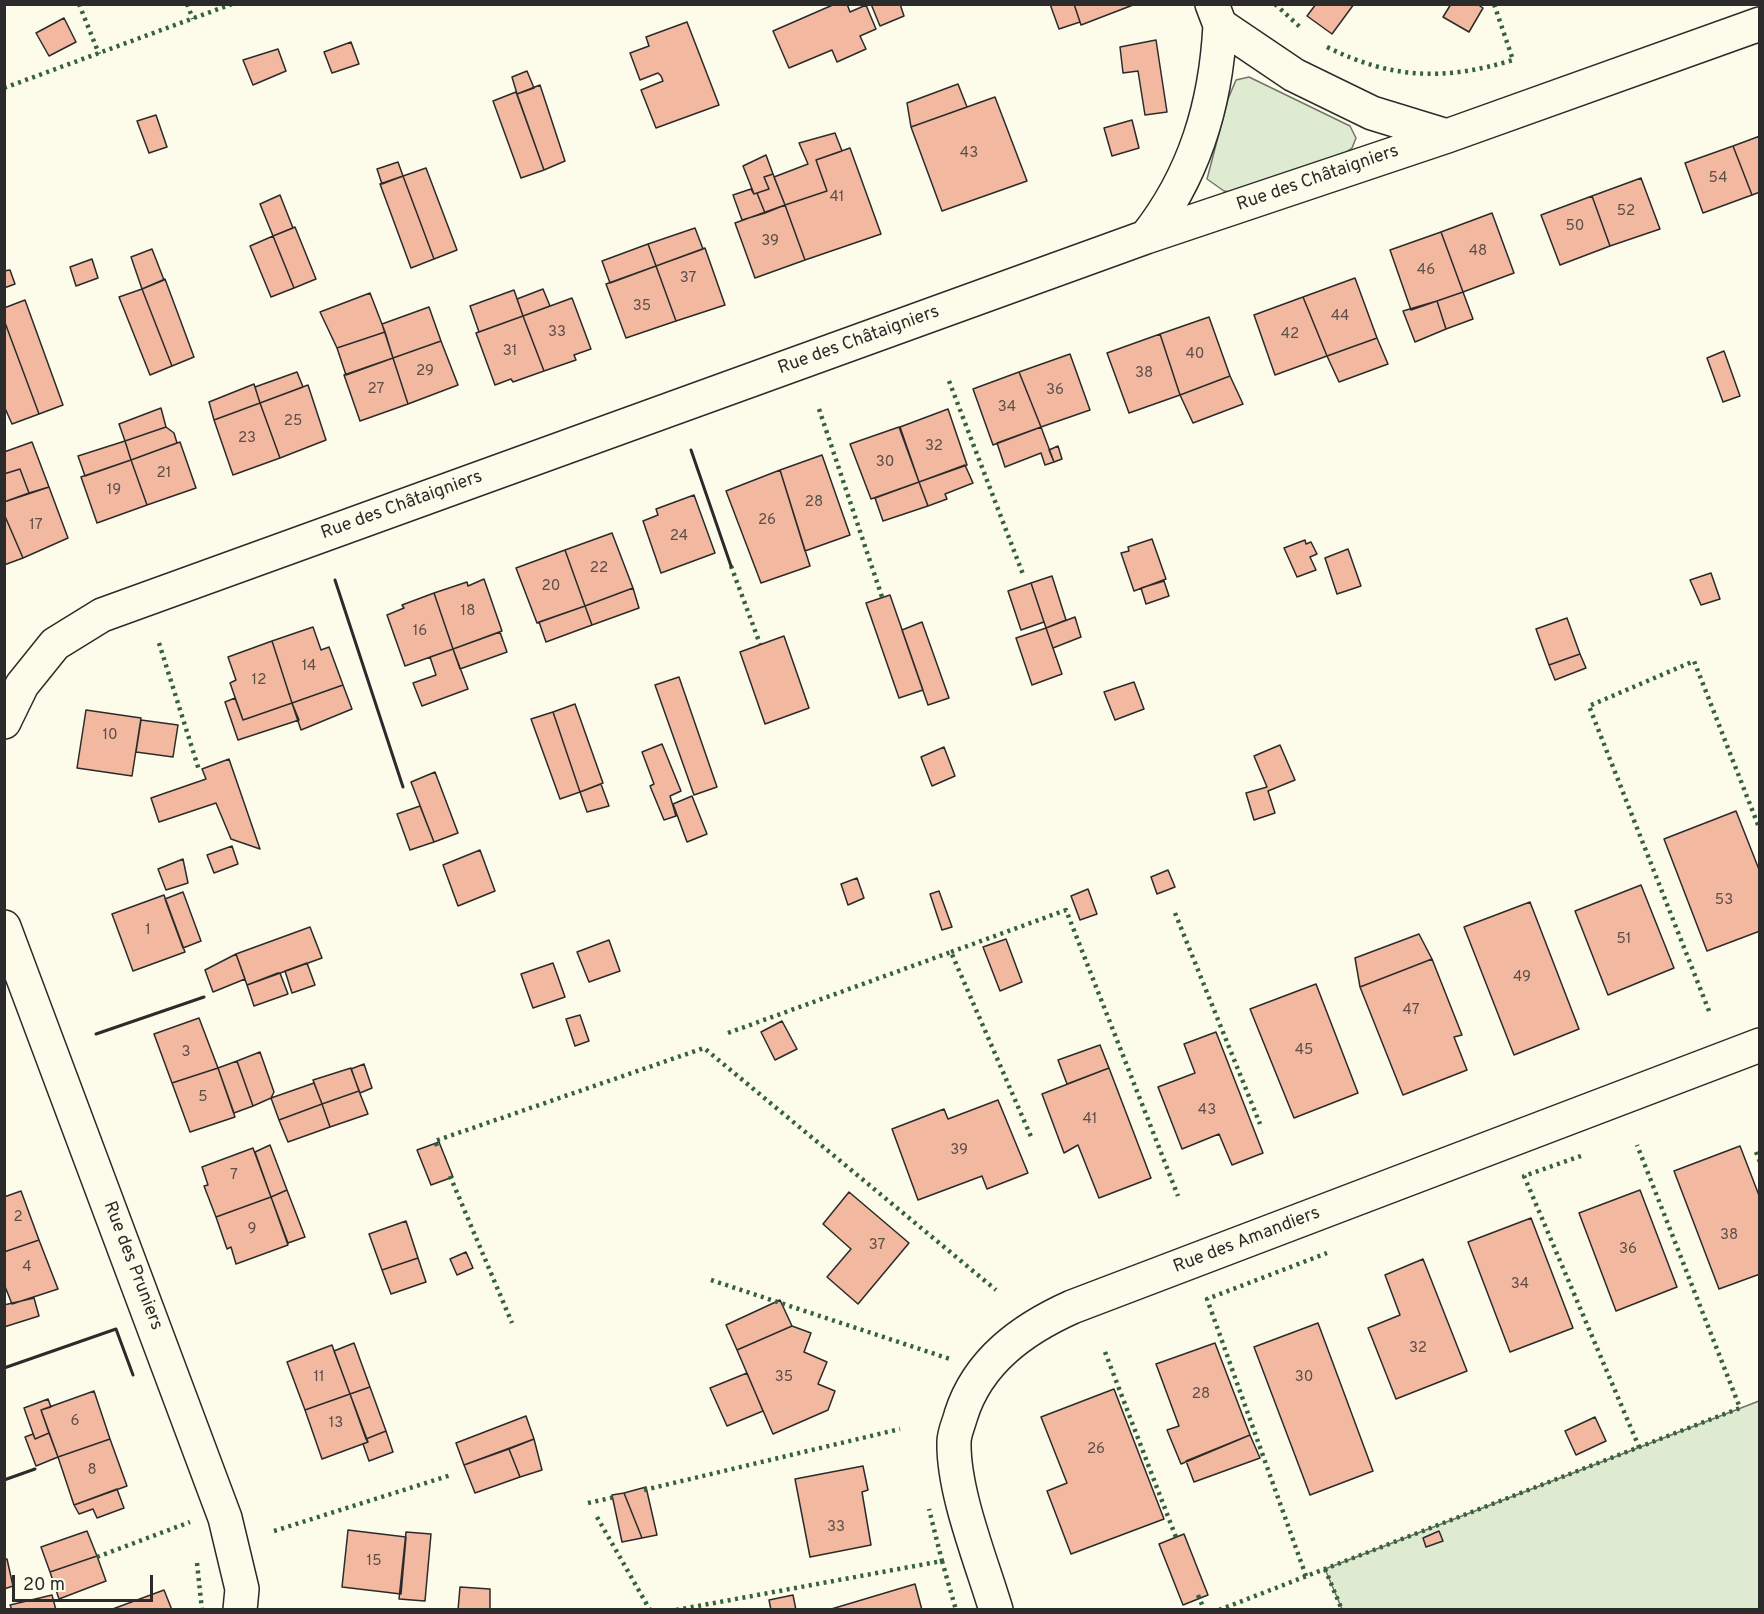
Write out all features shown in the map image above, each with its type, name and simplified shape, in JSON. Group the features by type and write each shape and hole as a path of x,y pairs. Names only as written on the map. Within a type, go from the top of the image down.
{"street":[{"path":"1216,15 1294,75 1372,113 1447,136"},
{"path":"1146,237 1167,210 1197,152 1218,70 1216,15"},
{"name":"Rue des Châtaigniers","path":"4,722 22,685 56,644 102,615 1146,237 1447,136 1760,24"},
{"name":"Rue des Pruniers","path":"4,927 225,1518 242,1589 240,1610"},
{"name":"Rue des Amandiers","path":"996,1610 957,1478 954,1440 965,1403 979,1379 991,1362 1016,1338 1039,1322 1072,1307 1760,1045"}],"green space":[{"path":"1249,77 1350,126 1356,138 1352,148 1343,154 1230,192 1224,191 1207,179 1228,99 1236,80"},
{"path":"1759,1401 1759,1609 1342,1609 1325,1569"}],"building":[{"path":"835,4 847,4 850,12 866,5 876,29 860,36 866,49 837,62 832,50 789,68 773,31"},
{"path":"871,4 900,4 904,16 880,26"},
{"path":"1050,4 1074,4 1080,22 1059,29"},
{"path":"1074,4 1133,4 1133,5 1081,25"},
{"path":"1316,4 1354,4 1332,34 1307,16"},
{"path":"1451,4 1477,4 1483,8 1469,32 1443,17"},
{"path":"64,18 76,42 49,56 36,33"},
{"path":"687,22 719,105 656,128 641,90 663,81 658,73 640,80 630,53 649,46 646,37"},
{"path":"1156,40 1167,112 1145,115 1138,71 1123,73 1120,47"},
{"path":"351,42 359,64 332,73 324,52"},
{"path":"278,49 286,71 253,85 243,60"},
{"path":"527,71 534,88 517,94 512,77"},
{"path":"958,84 967,107 911,127 907,103"},
{"path":"540,85 565,161 544,170 517,94"},
{"path":"516,92 544,170 521,178 493,101"},
{"path":"995,97 1027,181 942,211 911,127"},
{"path":"156,115 167,147 149,153 137,121"},
{"path":"1132,120 1139,148 1112,156 1104,128"},
{"path":"835,133 842,151 816,160 827,191 785,205 774,177 808,164 799,143"},
{"path":"1760,136 1760,192 1752,195 1733,146"},
{"path":"1733,146 1752,195 1703,213 1685,163"},
{"path":"850,148 881,234 805,260 785,205 827,191 816,160"},
{"path":"766,155 773,174 764,177 769,189 754,194 743,166"},
{"path":"398,162 403,176 382,184 377,169"},
{"path":"426,168 457,250 434,259 403,176"},
{"path":"773,174 785,205 765,213 757,193 769,189 764,177"},
{"path":"403,176 434,259 411,268 380,184"},
{"path":"1641,178 1660,229 1610,246 1592,196"},
{"path":"751,189 754,194 757,193 765,213 742,220 733,195"},
{"path":"280,195 293,228 273,236 260,204"},
{"path":"1592,196 1610,246 1560,265 1541,215"},
{"path":"785,205 805,260 755,278 735,223"},
{"path":"1492,213 1514,273 1463,292 1441,232"},
{"path":"295,227 316,279 294,288 273,236"},
{"path":"695,228 703,249 656,266 648,244"},
{"path":"1441,232 1463,292 1411,310 1390,250"},
{"path":"273,236 294,288 271,297 250,246"},
{"path":"648,244 656,266 610,283 602,261"},
{"path":"705,248 725,305 676,321 656,266"},
{"path":"152,249 164,280 142,289 131,257"},
{"path":"92,259 98,278 76,286 70,267"},
{"path":"656,266 676,321 626,338 606,284"},
{"path":"10,270 15,284 4,288 4,271"},
{"path":"1355,278 1377,338 1327,356 1303,297"},
{"path":"165,279 194,357 172,366 142,289"},
{"path":"142,289 172,366 150,375 119,297"},
{"path":"543,289 550,306 523,316 517,299"},
{"path":"514,290 523,316 479,332 470,306"},
{"path":"1463,292 1473,319 1446,329 1437,301"},
{"path":"370,293 385,332 337,348 320,312"},
{"path":"1303,297 1327,356 1275,375 1254,315"},
{"path":"572,298 591,349 574,355 576,360 544,371 523,316"},
{"path":"25,300 63,405 39,414 4,320 4,308"},
{"path":"1437,301 1446,329 1415,342 1403,311"},
{"path":"429,307 441,341 393,358 382,324"},
{"path":"523,316 544,371 513,382 511,379 495,385 476,333"},
{"path":"1209,317 1230,376 1180,395 1160,334"},
{"path":"4,320 39,414 12,424 4,406"},
{"path":"385,332 393,358 346,375 337,348"},
{"path":"1160,334 1180,395 1129,413 1107,353"},
{"path":"1377,338 1388,364 1339,382 1327,356"},
{"path":"441,341 458,385 408,404 393,358"},
{"path":"1724,351 1740,396 1723,402 1707,358"},
{"path":"1070,354 1090,410 1041,427 1019,372"},
{"path":"393,358 408,404 360,421 344,375"},
{"path":"297,372 303,387 260,403 255,387"},
{"path":"1019,372 1041,427 993,445 973,389"},
{"path":"1230,376 1243,404 1193,423 1180,395"},
{"path":"254,384 260,403 214,420 209,402"},
{"path":"308,385 326,440 280,458 260,403"},
{"path":"260,403 280,458 233,475 214,420"},
{"path":"161,408 166,427 125,441 119,424"},
{"path":"948,409 967,465 919,482 900,427"},
{"path":"166,427 174,433 177,443 131,460 125,441"},
{"path":"899,427 919,482 871,499 850,444"},
{"path":"1041,427 1054,462 1045,465 1041,453 1005,467 997,443"},
{"path":"125,441 131,460 85,476 78,456"},
{"path":"32,442 49,487 29,493 20,469 4,474 4,452"},
{"path":"180,442 196,488 147,505 131,460"},
{"path":"1058,446 1062,459 1054,462 1049,450"},
{"path":"822,455 850,535 805,551 780,470"},
{"path":"131,460 147,505 97,523 81,477"},
{"path":"965,465 973,483 945,494 947,499 928,506 919,482"},
{"path":"20,469 29,493 4,502 4,474"},
{"path":"780,470 810,566 761,583 726,491"},
{"path":"919,482 928,506 883,521 875,498"},
{"path":"49,487 68,538 23,558 4,514 4,502"},
{"path":"694,495 715,553 661,573 643,521 658,515 656,509"},
{"path":"4,514 23,558 4,565"},
{"path":"612,533 633,588 585,606 565,550"},
{"path":"1152,539 1166,579 1134,591 1121,553 1129,551 1128,547"},
{"path":"1305,540 1306,544 1311,542 1317,554 1310,557 1316,570 1297,577 1284,548"},
{"path":"1348,549 1361,586 1337,594 1325,558"},
{"path":"565,550 585,606 537,623 516,568"},
{"path":"1711,573 1720,599 1701,605 1690,580"},
{"path":"1052,576 1066,620 1046,628 1031,583"},
{"path":"484,579 502,631 453,649 434,593 467,582 468,586"},
{"path":"1164,581 1169,596 1146,604 1141,588"},
{"path":"1031,583 1044,622 1021,630 1008,591"},
{"path":"633,588 639,608 592,625 585,606"},
{"path":"434,593 453,649 405,666 387,615 404,608 402,605"},
{"path":"890,595 923,690 899,698 866,603"},
{"path":"585,606 592,625 546,642 539,622"},
{"path":"1075,617 1081,637 1053,648 1046,628"},
{"path":"1567,618 1580,654 1549,665 1536,629"},
{"path":"922,622 949,698 928,705 902,630"},
{"path":"313,627 321,650 329,647 343,685 292,703 272,641"},
{"path":"1046,628 1062,674 1032,685 1016,638"},
{"path":"500,632 507,652 460,669 453,649"},
{"path":"784,636 809,708 765,724 740,652"},
{"path":"272,641 292,703 243,720 230,683 236,680 228,657"},
{"path":"453,649 468,689 422,706 413,683 436,675 430,657"},
{"path":"1580,654 1586,668 1555,680 1549,665"},
{"path":"679,677 717,787 694,795 655,685"},
{"path":"1134,682 1144,709 1115,720 1104,692"},
{"path":"343,685 352,709 301,730 292,703"},
{"path":"235,698 243,720 292,703 299,720 238,740 225,702"},
{"path":"575,704 603,783 580,792 553,712"},
{"path":"86,710 141,718 132,776 77,768"},
{"path":"553,712 580,792 560,799 531,719"},
{"path":"141,720 178,725 173,757 136,752"},
{"path":"662,744 681,791 670,796 676,816 664,820 650,786 654,784 642,752"},
{"path":"1280,745 1295,780 1268,791 1275,813 1254,820 1246,793 1267,787 1254,756"},
{"path":"944,747 955,776 932,786 921,757"},
{"path":"229,759 260,849 231,839 216,803 159,822 151,798 206,779 202,769"},
{"path":"435,772 458,833 434,842 411,782"},
{"path":"601,784 609,806 587,812 580,792"},
{"path":"692,796 707,834 687,842 673,804"},
{"path":"420,806 434,842 410,850 397,814"},
{"path":"1736,811 1760,872 1760,931 1707,951 1664,839"},
{"path":"232,846 238,864 214,873 207,855"},
{"path":"480,850 495,891 458,906 443,865"},
{"path":"183,859 188,883 166,890 158,869"},
{"path":"1168,870 1175,887 1157,894 1151,877"},
{"path":"857,878 864,898 848,905 841,884"},
{"path":"1641,885 1674,968 1608,995 1575,911"},
{"path":"1088,889 1097,914 1080,920 1071,896"},
{"path":"939,891 952,927 942,930 930,894"},
{"path":"183,892 201,941 183,948 165,899"},
{"path":"164,895 185,952 133,971 112,914"},
{"path":"1530,902 1579,1029 1514,1055 1464,927"},
{"path":"310,927 322,958 247,985 236,954"},
{"path":"1419,934 1432,959 1360,987 1355,958"},
{"path":"1006,939 1022,982 1000,991 983,947"},
{"path":"609,940 620,971 589,982 577,952"},
{"path":"236,954 245,979 213,992 205,970"},
{"path":"1432,959 1462,1035 1454,1037 1467,1070 1403,1095 1360,987"},
{"path":"307,963 315,985 292,993 285,971"},
{"path":"553,963 565,997 533,1008 521,974"},
{"path":"280,973 288,994 254,1006 247,985"},
{"path":"1316,984 1358,1093 1294,1118 1250,1009"},
{"path":"580,1015 589,1041 575,1046 566,1019"},
{"path":"199,1018 218,1068 172,1083 154,1034"},
{"path":"782,1021 797,1049 775,1060 761,1032"},
{"path":"1216,1032 1263,1153 1232,1165 1219,1134 1182,1149 1158,1087 1195,1073 1184,1044"},
{"path":"1100,1045 1109,1068 1067,1084 1058,1060"},
{"path":"260,1052 274,1092 271,1098 253,1106 237,1061"},
{"path":"237,1061 253,1106 234,1113 218,1068"},
{"path":"364,1064 372,1088 360,1093 351,1069"},
{"path":"218,1068 235,1117 190,1132 172,1083"},
{"path":"351,1068 359,1091 322,1104 313,1080"},
{"path":"1109,1068 1151,1178 1099,1198 1078,1145 1064,1153 1042,1094"},
{"path":"314,1083 322,1104 279,1120 271,1098"},
{"path":"359,1091 368,1114 330,1127 322,1104"},
{"path":"998,1100 1028,1173 987,1189 982,1176 918,1200 892,1129 944,1109 948,1119"},
{"path":"322,1104 330,1127 288,1142 279,1120"},
{"path":"439,1142 453,1177 431,1185 417,1150"},
{"path":"270,1145 287,1190 271,1197 255,1152"},
{"path":"1740,1146 1760,1198 1760,1274 1719,1289 1674,1171"},
{"path":"253,1148 271,1197 216,1217 204,1186 208,1185 202,1167"},
{"path":"287,1190 305,1237 288,1243 271,1197"},
{"path":"1640,1190 1677,1287 1616,1311 1579,1213"},
{"path":"21,1191 39,1240 4,1252 4,1197"},
{"path":"849,1192 909,1243 858,1304 827,1277 851,1249 823,1224"},
{"path":"271,1197 288,1245 236,1264 231,1247 227,1249 216,1217"},
{"path":"1531,1218 1573,1328 1510,1352 1468,1242"},
{"path":"406,1221 418,1258 382,1270 369,1234"},
{"path":"39,1240 58,1289 12,1304 4,1284 4,1252"},
{"path":"466,1252 473,1268 457,1275 450,1259"},
{"path":"418,1258 426,1282 391,1294 382,1270"},
{"path":"1423,1259 1467,1371 1396,1399 1368,1328 1400,1315 1385,1275"},
{"path":"34,1298 39,1316 4,1327 4,1305"},
{"path":"780,1300 792,1326 737,1350 726,1325"},
{"path":"1318,1323 1373,1471 1310,1495 1254,1347"},
{"path":"792,1326 811,1333 804,1352 827,1362 818,1384 835,1391 828,1410 773,1434 737,1350"},
{"path":"354,1343 370,1387 350,1394 334,1351"},
{"path":"1215,1343 1250,1435 1181,1464 1167,1430 1179,1426 1156,1364"},
{"path":"332,1345 350,1394 305,1410 287,1362"},
{"path":"747,1373 763,1411 727,1426 710,1388"},
{"path":"370,1387 386,1431 366,1439 350,1394"},
{"path":"1114,1389 1164,1519 1071,1554 1047,1491 1067,1483 1041,1417"},
{"path":"94,1391 110,1439 58,1457 41,1410"},
{"path":"350,1394 368,1442 322,1459 305,1410"},
{"path":"48,1399 51,1407 41,1410 49,1433 35,1439 24,1408"},
{"path":"526,1416 534,1439 464,1465 456,1443"},
{"path":"1595,1417 1606,1441 1576,1455 1565,1431"},
{"path":"386,1431 393,1452 369,1461 363,1444 368,1442 366,1439"},
{"path":"49,1433 58,1457 36,1466 25,1437 33,1434 35,1439"},
{"path":"1250,1435 1260,1458 1194,1482 1186,1461"},
{"path":"110,1439 127,1486 74,1505 58,1457"},
{"path":"534,1439 542,1470 520,1477 509,1449"},
{"path":"509,1449 520,1477 475,1493 464,1465"},
{"path":"863,1466 868,1490 862,1492 871,1545 810,1557 795,1479"},
{"path":"646,1487 657,1535 642,1538 624,1493"},
{"path":"117,1489 124,1508 97,1518 93,1509 79,1514 74,1505"},
{"path":"624,1493 642,1538 622,1542 612,1495"},
{"path":"348,1530 406,1537 401,1594 342,1587"},
{"path":"87,1531 97,1556 50,1572 41,1547"},
{"path":"1439,1531 1443,1541 1426,1547 1423,1538"},
{"path":"406,1532 431,1534 425,1601 399,1599"},
{"path":"1184,1534 1208,1595 1183,1605 1159,1544"},
{"path":"97,1556 106,1581 59,1599 50,1572"},
{"path":"4,1559 7,1559 13,1586 4,1589"},
{"path":"915,1584 922,1610 828,1610"},
{"path":"460,1587 490,1589 490,1610 458,1610"},
{"path":"164,1590 172,1610 110,1610"},
{"path":"52,1595 56,1610 12,1610 10,1605"},
{"path":"793,1595 796,1610 771,1610 769,1600"}],"hedge":[{"path":"79,4 99,54"},
{"path":"187,4 193,19"},
{"path":"4,88 232,4"},
{"path":"1275,4 1301,28"},
{"path":"1327,47 1351,58 1396,71 1441,74 1488,67 1513,60 1494,4"},
{"path":"949,381 1024,577"},
{"path":"819,409 883,600"},
{"path":"731,566 760,644"},
{"path":"159,643 199,770"},
{"path":"1709,1011 1589,706 1694,661 1760,830"},
{"path":"951,952 1066,910 1178,1196"},
{"path":"1175,913 1260,1124"},
{"path":"728,1033 951,952 1032,1139"},
{"path":"437,1146 435,1141 704,1048 996,1290"},
{"path":"1219,1610 1740,1408 1637,1145"},
{"path":"1756,1152 1760,1162"},
{"path":"1581,1156 1524,1176 1639,1447"},
{"path":"450,1176 512,1323"},
{"path":"1306,1576 1207,1299 1327,1253"},
{"path":"711,1280 953,1360"},
{"path":"1105,1352 1177,1540"},
{"path":"644,1490 900,1429"},
{"path":"274,1531 451,1475"},
{"path":"588,1503 615,1497"},
{"path":"676,1610 942,1561 929,1509"},
{"path":"597,1517 650,1610"},
{"path":"97,1557 190,1522"},
{"path":"942,1561 956,1610"},
{"path":"197,1563 202,1610"},
{"path":"1325,1569 1342,1610"},
{"path":"1198,1595 1203,1607"}],"wall":[{"path":"691,450 731,566"},
{"path":"335,580 403,787"},
{"path":"96,1034 204,997"},
{"path":"4,1368 116,1329 133,1375"},
{"path":"4,1480 35,1469"}]}
